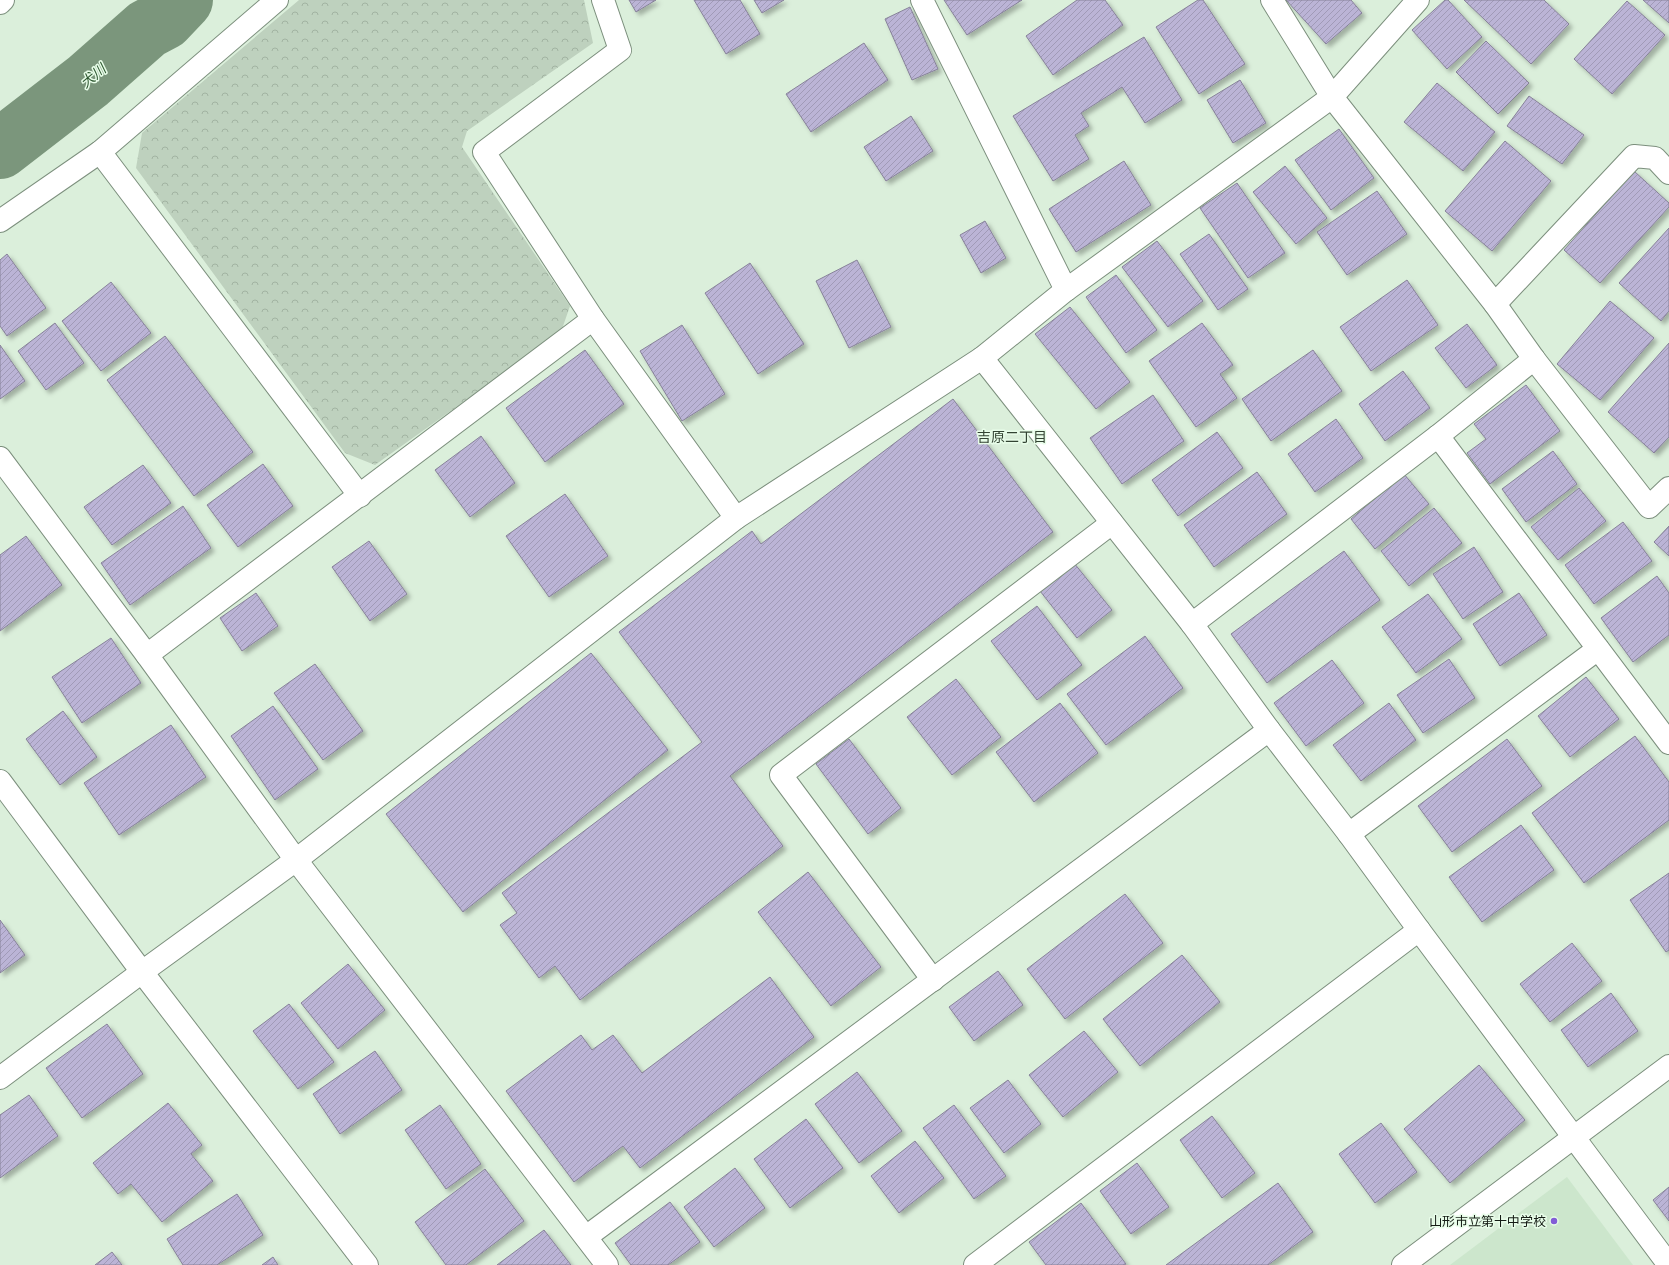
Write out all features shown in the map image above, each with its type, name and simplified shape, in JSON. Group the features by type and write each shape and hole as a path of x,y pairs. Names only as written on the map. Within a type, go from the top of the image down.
{"street":[{"path":"0,3 3,0"},
{"path":"0,221 100,152 278,0"},
{"path":"603,0 620,50 484,152 593,319 736,518"},
{"path":"922,0 1066,290"},
{"path":"1272,0 1332,97 1495,304 1534,359 1649,507 1669,488"},
{"path":"0,1078 296,860 736,518 982,358 1066,290 1332,97 1418,0"},
{"path":"100,152 360,496"},
{"path":"1495,304 1634,156 1655,158 1669,173"},
{"path":"147,655 593,319"},
{"path":"982,358 1192,624 1669,1265"},
{"path":"1192,624 1438,436 1534,359"},
{"path":"1438,436 1669,743"},
{"path":"0,458 147,655 296,860 607,1265"},
{"path":"933,980 781,774 1112,523"},
{"path":"1349,834 1598,649"},
{"path":"586,1237 1270,730"},
{"path":"0,781 142,972 367,1265"},
{"path":"975,1265 1419,930"},
{"path":"1403,1265 1669,1066"}],"shaded area":[{"name":"山形市立第十中学校","path":"1567,1177 1633,1265 1450,1265"}],"green space":[{"path":"299,0 584,0 593,43 467,131 462,147 570,306 561,332 375,465 345,453 136,168 142,133"}],"building":[{"path":"629,0 656,0 636,12"},
{"path":"694,0 740,0 760,34 726,54"},
{"path":"754,0 784,0 762,13"},
{"path":"944,0 1022,0 967,35"},
{"path":"1077,0 1105,0 1123,25 1053,75 1026,36"},
{"path":"1198,0 1203,0 1245,64 1199,94 1156,27"},
{"path":"1286,0 1351,0 1362,13 1326,44"},
{"path":"1445,0 1448,0 1482,37 1447,69 1412,30"},
{"path":"1464,0 1544,0 1569,24 1531,64"},
{"path":"1643,0 1669,0 1669,23"},
{"path":"1627,1 1665,35 1612,94 1574,59"},
{"path":"910,7 938,69 912,80 885,19"},
{"path":"1144,37 1182,100 1145,123 1122,87 1081,113 1089,126 1075,135 1089,159 1053,181 1013,116"},
{"path":"1486,41 1529,83 1498,114 1456,72"},
{"path":"864,43 888,80 811,132 786,94"},
{"path":"1240,80 1266,123 1233,143 1207,100"},
{"path":"1437,83 1495,132 1463,171 1404,122"},
{"path":"1529,96 1584,135 1562,164 1507,126"},
{"path":"911,116 933,151 886,181 864,147"},
{"path":"1339,129 1374,178 1331,210 1295,160"},
{"path":"1505,141 1551,181 1492,251 1445,211"},
{"path":"1124,161 1151,205 1076,252 1049,209"},
{"path":"1285,166 1327,218 1296,244 1253,192"},
{"path":"1634,171 1669,203 1669,207 1600,283 1564,250"},
{"path":"1237,183 1285,253 1248,278 1200,208"},
{"path":"1377,191 1407,234 1347,275 1317,232"},
{"path":"985,221 1006,258 981,273 960,235"},
{"path":"1669,228 1669,311 1661,321 1619,283"},
{"path":"1209,234 1248,289 1218,310 1180,254"},
{"path":"1157,241 1203,301 1168,327 1122,267"},
{"path":"7,254 46,308 7,336 0,326 0,260"},
{"path":"857,260 891,327 849,348 816,281"},
{"path":"750,263 804,344 758,374 705,293"},
{"path":"1116,275 1157,330 1126,353 1086,297"},
{"path":"1407,280 1438,325 1371,371 1340,327"},
{"path":"111,282 151,333 101,371 62,321"},
{"path":"1610,301 1654,338 1600,400 1557,364"},
{"path":"1070,307 1130,382 1096,409 1035,334"},
{"path":"55,323 84,363 46,390 18,351"},
{"path":"1202,323 1233,365 1220,374 1237,398 1196,427 1149,361"},
{"path":"1467,324 1497,365 1466,388 1435,348"},
{"path":"682,325 725,394 682,421 640,351"},
{"path":"165,336 253,452 194,496 107,380"},
{"path":"1669,343 1669,437 1654,453 1608,412"},
{"path":"0,345 25,381 0,399"},
{"path":"585,350 624,404 545,462 506,408"},
{"path":"1313,350 1342,391 1271,441 1242,399"},
{"path":"1403,371 1430,408 1385,441 1359,404"},
{"path":"1526,385 1560,431 1490,484 1467,453 1486,439 1474,424"},
{"path":"1153,395 1184,441 1122,484 1090,438"},
{"path":"953,399 1053,532 730,776 783,846 580,1000 555,966 539,978 500,925 517,913 502,893 702,742 619,632 752,531 761,544"},
{"path":"1336,419 1363,458 1315,492 1288,454"},
{"path":"1217,432 1243,468 1178,516 1152,480"},
{"path":"481,436 515,483 470,517 435,470"},
{"path":"1553,451 1577,484 1526,522 1502,489"},
{"path":"263,464 293,506 238,547 207,505"},
{"path":"143,465 171,503 112,545 84,507"},
{"path":"1257,472 1287,514 1214,567 1184,525"},
{"path":"1404,474 1429,504 1375,549 1351,519"},
{"path":"1579,488 1606,521 1558,560 1531,527"},
{"path":"565,494 608,556 549,597 506,536"},
{"path":"183,506 211,548 130,605 101,563"},
{"path":"1434,508 1462,543 1409,586 1381,551"},
{"path":"1623,522 1652,561 1594,604 1565,565"},
{"path":"1669,526 1669,556 1654,542"},
{"path":"26,536 62,585 0,631 0,555"},
{"path":"369,541 407,594 370,621 332,567"},
{"path":"1474,547 1503,592 1463,619 1433,574"},
{"path":"1344,551 1380,600 1267,683 1231,634"},
{"path":"1074,563 1112,610 1077,638 1040,591"},
{"path":"1657,576 1669,593 1669,635 1633,662 1601,618"},
{"path":"256,593 278,626 242,651 220,618"},
{"path":"1519,593 1547,635 1500,666 1473,624"},
{"path":"1428,594 1462,639 1416,673 1382,627"},
{"path":"1037,606 1082,665 1037,700 991,641"},
{"path":"1145,636 1183,688 1106,745 1067,694"},
{"path":"111,638 141,683 82,723 52,677"},
{"path":"591,653 668,750 463,912 386,814"},
{"path":"1449,659 1475,698 1423,733 1397,695"},
{"path":"1332,660 1364,703 1306,746 1274,703"},
{"path":"315,664 363,731 323,760 274,693"},
{"path":"1586,677 1619,719 1570,757 1538,716"},
{"path":"956,679 1001,737 952,775 907,717"},
{"path":"1060,703 1098,753 1034,802 996,752"},
{"path":"1389,703 1416,740 1361,781 1333,745"},
{"path":"273,706 318,769 275,800 231,736"},
{"path":"63,711 97,757 60,785 26,739"},
{"path":"171,725 206,777 119,835 84,783"},
{"path":"1635,736 1669,782 1669,820 1584,883 1532,813"},
{"path":"849,739 901,808 868,834 816,764"},
{"path":"1507,739 1542,786 1452,852 1418,806"},
{"path":"1521,825 1554,870 1482,922 1449,877"},
{"path":"808,872 881,967 831,1006 758,912"},
{"path":"1669,873 1669,950 1666,952 1630,900"},
{"path":"1125,894 1163,943 1065,1019 1027,969"},
{"path":"0,920 25,955 0,973"},
{"path":"1572,943 1602,981 1550,1022 1520,984"},
{"path":"1182,955 1220,1002 1140,1066 1103,1019"},
{"path":"348,964 385,1010 338,1049 301,1003"},
{"path":"998,971 1023,1005 974,1041 949,1007"},
{"path":"770,977 814,1037 640,1168 623,1146 574,1182 506,1091 581,1035 592,1050 613,1035 642,1073"},
{"path":"1611,993 1638,1031 1588,1067 1561,1030"},
{"path":"289,1004 334,1062 298,1089 253,1031"},
{"path":"107,1024 143,1074 82,1118 46,1068"},
{"path":"1084,1031 1118,1072 1063,1117 1029,1075"},
{"path":"375,1051 402,1090 340,1134 313,1094"},
{"path":"1479,1065 1525,1120 1450,1183 1404,1129"},
{"path":"857,1072 902,1131 859,1163 815,1104"},
{"path":"1008,1080 1041,1124 1004,1153 970,1108"},
{"path":"29,1095 58,1136 0,1178 0,1115"},
{"path":"168,1103 202,1145 191,1154 213,1181 162,1222 131,1184 118,1194 93,1163"},
{"path":"440,1105 481,1164 446,1189 405,1130"},
{"path":"954,1105 1006,1176 974,1199 923,1128"},
{"path":"1212,1116 1255,1173 1222,1198 1180,1140"},
{"path":"806,1119 843,1168 790,1208 754,1159"},
{"path":"1381,1123 1417,1172 1375,1203 1339,1154"},
{"path":"915,1141 944,1178 899,1213 871,1176"},
{"path":"1137,1163 1169,1207 1131,1234 1100,1191"},
{"path":"735,1168 765,1208 714,1247 684,1207"},
{"path":"485,1169 524,1221 466,1265 446,1265 415,1222"},
{"path":"1278,1183 1313,1232 1268,1265 1166,1265"},
{"path":"1669,1187 1669,1221 1653,1200"},
{"path":"237,1194 263,1235 217,1265 183,1265 167,1239"},
{"path":"670,1202 700,1242 668,1265 631,1265 615,1243"},
{"path":"1081,1203 1126,1264 1046,1265 1029,1242"},
{"path":"544,1230 571,1265 497,1265"},
{"path":"112,1252 122,1265 95,1265"},
{"path":"273,1257 278,1265 262,1265"}],"waterway":[{"name":"犬川","path":"0,149 88,81 147,29 164,20 183,0"}],"place":[{"name":"山形市立第十中学校","path":"1554,1221"}],"district":[{"name":"吉原二丁目","path":"1012,437"}]}
